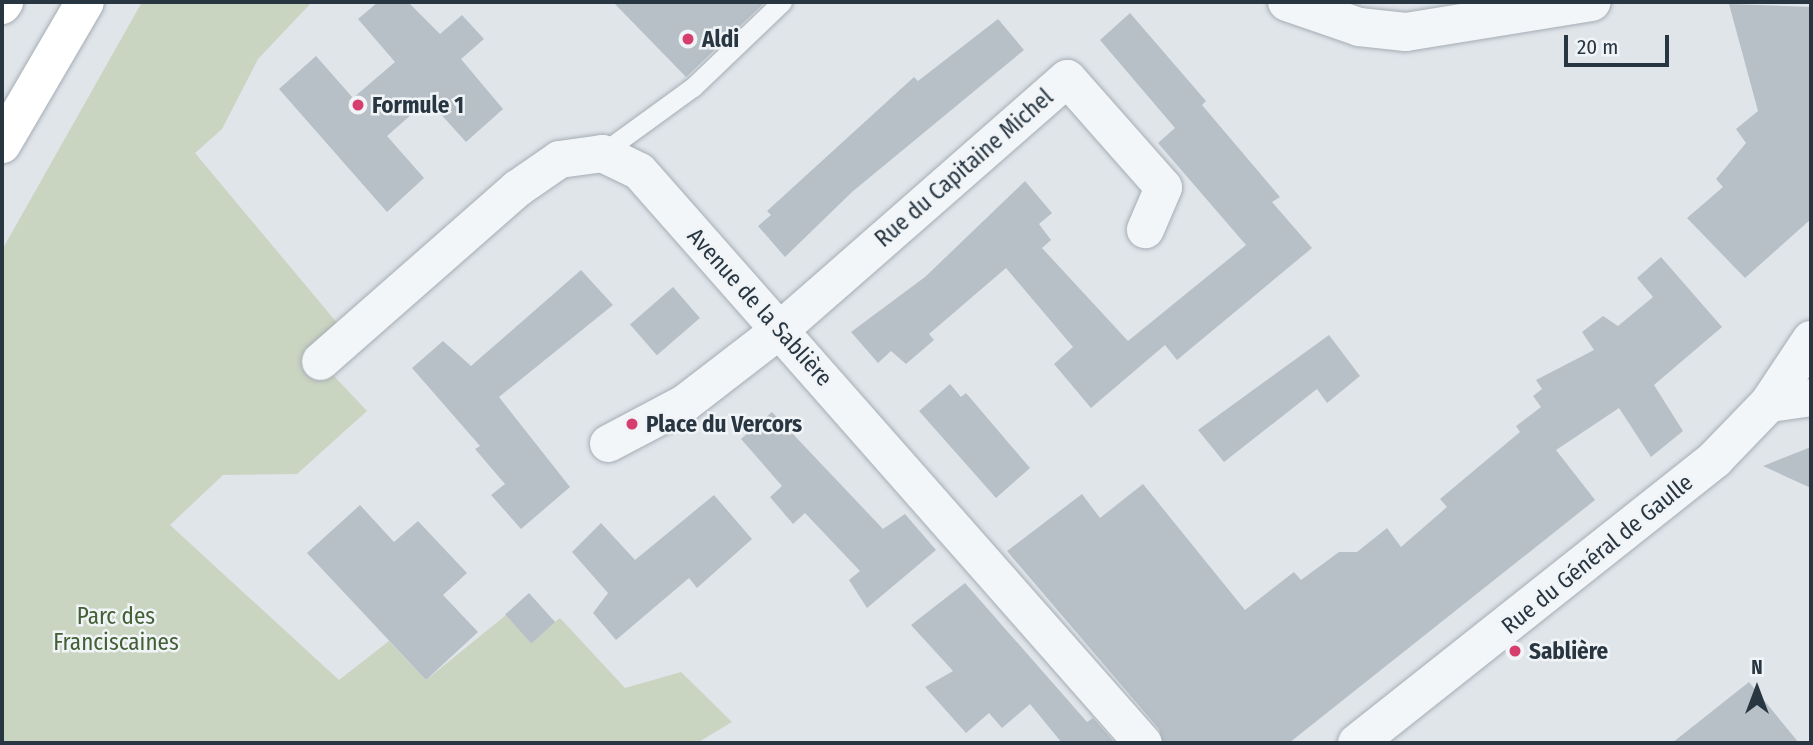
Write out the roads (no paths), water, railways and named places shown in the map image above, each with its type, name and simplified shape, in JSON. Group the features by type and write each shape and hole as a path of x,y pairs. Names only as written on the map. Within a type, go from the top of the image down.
{"highway":[{"path":"2,145 85,2"}],"street":[{"path":"1287,2 1359,27 1406,32 1592,2"},
{"name":"Rue du Capitaine Michel","path":"780,329 1068,78 1163,187 1145,229"},
{"name":"Avenue de la Sablière","path":"602,153 639,171 1143,743"},
{"path":"320,361 517,188 559,159 602,153"},
{"path":"608,443 684,403 780,329"},
{"name":"Rue du Général de Gaulle","path":"1357,743 1674,494 1769,403 1811,340"},
{"path":"1769,403 1811,397"}],"lane":[{"path":"602,153 693,87 782,2"}],"place":[{"name":"Aldi","path":"688,39"},
{"name":"Formule 1","path":"358,105"},
{"name":"Place du Vercors","path":"632,424"},
{"name":"Sablière","path":"1515,651"}],"park label":[{"name":"Parc des Franciscaines","path":"116,629"}]}
